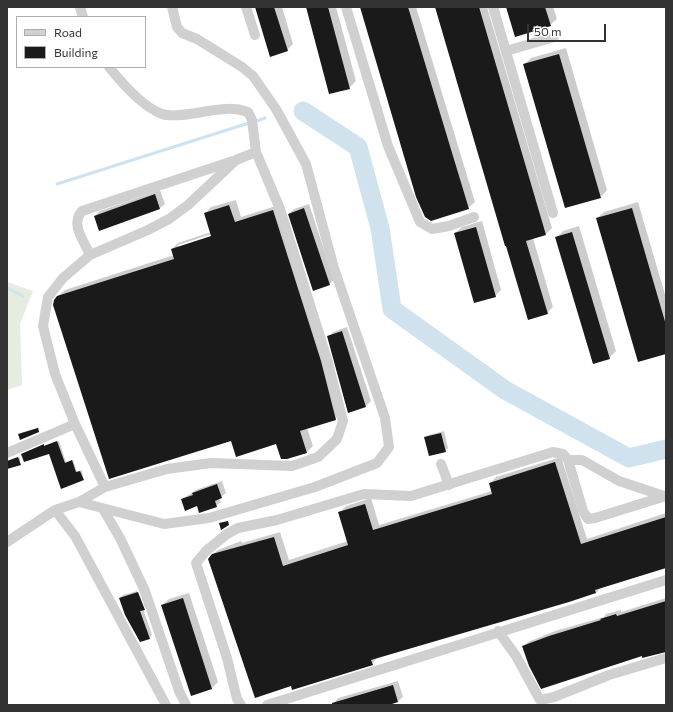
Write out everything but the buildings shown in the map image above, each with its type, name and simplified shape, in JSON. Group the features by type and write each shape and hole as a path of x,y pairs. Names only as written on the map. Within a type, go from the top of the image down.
{"street":[{"path":"79,502 164,524 209,518 315,487 377,463 389,447 385,418 334,268 306,164 276,109 252,76 242,67 197,39 182,33 177,27 172,7"},
{"path":"246,7 255,35"},
{"path":"346,7 388,146 420,222 432,229 449,226 474,217"},
{"path":"493,7 553,213"},
{"path":"506,51 554,38"},
{"path":"7,542 55,510 79,502 105,487 167,469 211,463 292,466 318,457 337,439 343,421 326,359 280,209 256,152 252,120 248,112 236,108 178,115 162,115 122,84 110,68"},
{"path":"90,255 76,224 78,216 82,211 256,152"},
{"path":"105,487 75,424 55,374 44,326 48,297 63,278 90,255 148,230 169,219 188,205 236,160"},
{"path":"7,453 75,424"},
{"path":"241,705 237,699 227,658 196,562 206,551 227,534 238,528 277,520 334,501 364,494 411,496 554,452 563,454 568,460 583,511 588,519 665,496"},
{"path":"568,460 582,460 619,481 648,492 665,496"},
{"path":"441,464 449,485"},
{"path":"103,509 120,538 145,591 179,691 186,705"},
{"path":"55,510 75,536 166,705"},
{"path":"267,705 666,580"},
{"path":"498,632 516,656 540,700 554,697 609,675 666,658"}],"shaded area":[{"path":"7,282 33,291 20,324 22,385 7,390"}],"waterway":[{"path":"303,111 358,147 380,228 392,309 505,390 629,458 666,449"},
{"path":"254,122 265,118"},
{"path":"57,184 249,123"},
{"path":"7,288 23,296"}]}
